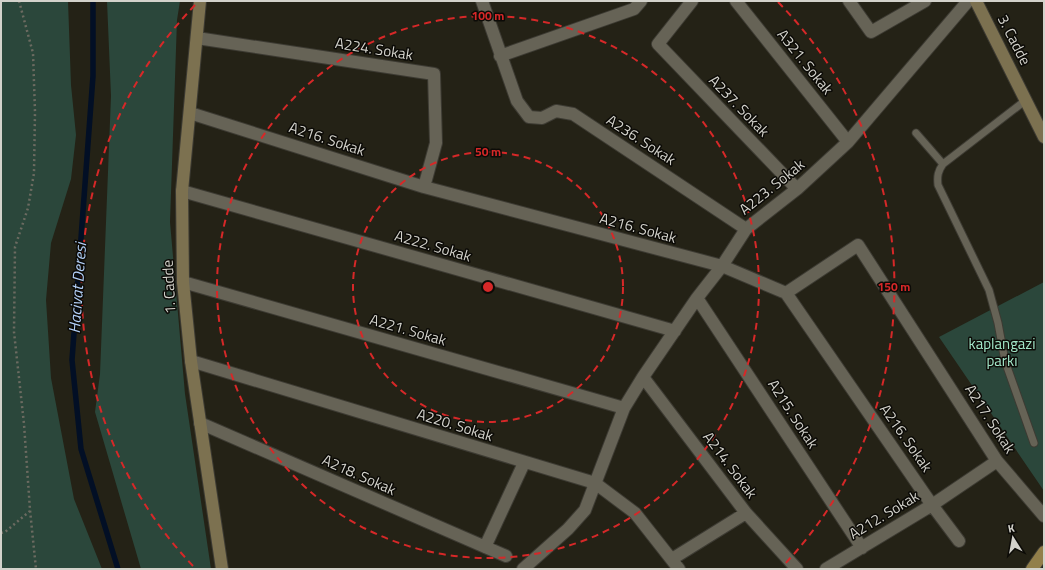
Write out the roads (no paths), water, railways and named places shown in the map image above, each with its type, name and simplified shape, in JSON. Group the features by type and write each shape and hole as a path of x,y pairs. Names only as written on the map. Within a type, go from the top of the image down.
{"main road":[{"name":"1. Cadde","path":"200,1 182,191 183,282 190,361 222,569"},
{"name":"3. Cadde","path":"976,1 1026,100 1041,121 1044,137"},
{"path":"1032,569 1044,552"}],"street":[{"name":"A236. Sokak","path":"482,1 516,101 529,117 542,118 556,111 574,114 746,229"},
{"name":"A237. Sokak","path":"692,1 658,44 797,189"},
{"name":"A321. Sokak","path":"736,1 848,142"},
{"path":"849,1 871,32 925,1"},
{"name":"A223. Sokak","path":"523,569 568,529 585,510 624,408 643,377 697,298 722,266 746,229 797,189 848,142 968,1"},
{"path":"500,56 635,4"},
{"name":"A224. Sokak","path":"197,38 434,74 436,143 424,187"},
{"name":"A216. Sokak","path":"190,113 424,187 722,266 786,293 959,541"},
{"name":"A222. Sokak","path":"182,191 675,331"},
{"name":"A217. Sokak","path":"786,293 858,245 997,461 1044,516"},
{"name":"A221. Sokak","path":"183,282 624,408"},
{"name":"A215. Sokak","path":"697,298 862,548"},
{"name":"A220. Sokak","path":"190,361 524,463 595,483 635,513 679,569"},
{"name":"A214. Sokak","path":"643,377 746,513 797,569"},
{"name":"A218. Sokak","path":"200,423 506,556"},
{"name":"A212. Sokak","path":"826,569 932,504 997,461"},
{"path":"485,547 524,463"},
{"path":"672,559 746,513"}],"lane":[{"path":"1026,100 943,164 937,174 938,184 989,290 1006,361 1034,443"},
{"path":"916,133 943,164"}],"waterway":[{"name":"Hacivat Deresi","path":"93,1 93,76 72,360 81,449 118,569"}],"park label":[{"name":"kaplangazi parkı","path":"1002,352"}]}
